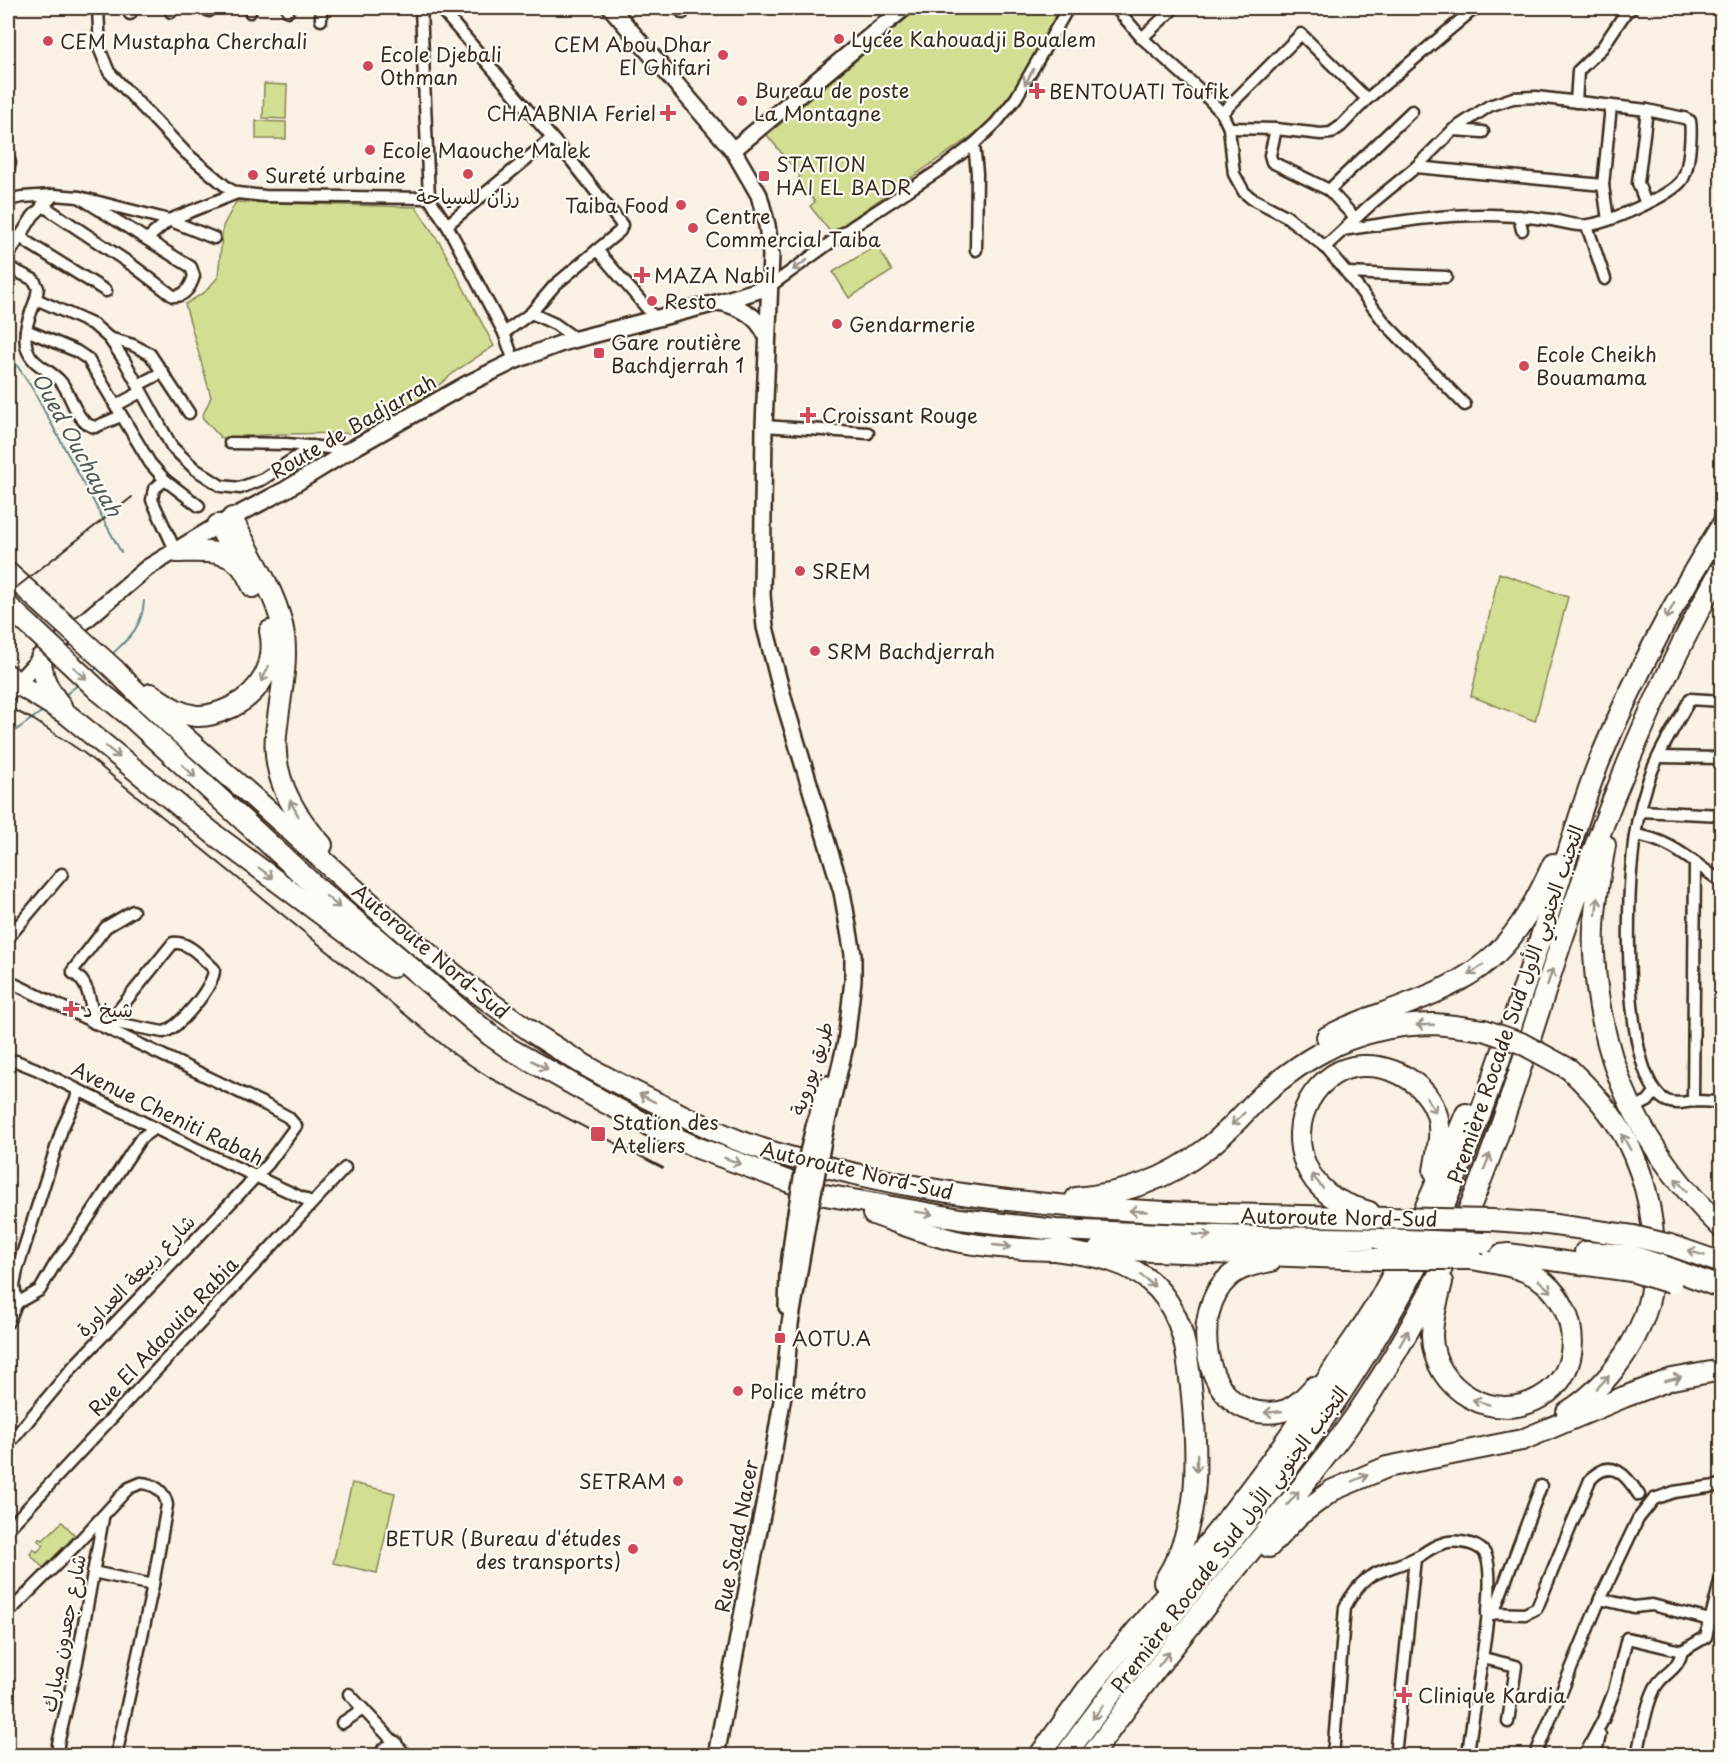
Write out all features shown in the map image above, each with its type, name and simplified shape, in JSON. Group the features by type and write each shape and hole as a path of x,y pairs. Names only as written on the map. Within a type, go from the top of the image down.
{"highway":[{"path":"1687,579 1722,512"},
{"path":"115,670 170,707 189,715 198,716 218,713 250,696 265,676 272,653 272,639 265,610 240,565 225,521"},
{"path":"225,521 270,594 283,632 285,665 276,746 278,770 284,787 306,826 386,916"},
{"name":"Première Rocade Sud التجنب الجنوبي الأول","path":"1065,1755 1215,1564 1307,1442 1341,1393 1388,1317 1423,1252 1460,1167 1526,981 1600,760 1644,660 1687,579 1722,525"},
{"path":"176,552 212,551 240,565"},
{"name":"Première Rocade Sud التجنب الجنوبي الأول","path":"1091,1755 1190,1625 1306,1482 1349,1425 1400,1344 1447,1257 1486,1164 1520,1071 1566,928 1629,757 1702,604 1722,568"},
{"name":"Autoroute Nord-Sud","path":"8,573 115,670 163,718 386,916 480,994 560,1051 656,1103 747,1144 857,1175 1004,1201 1244,1216 1492,1220 1548,1224 1633,1236 1670,1245 1722,1263"},
{"path":"1702,604 1722,581"},
{"name":"Autoroute Nord-Sud","path":"8,606 316,887 490,1035 510,1049 606,1103 698,1148 825,1195 949,1217 1056,1230 1484,1243 1630,1263 1722,1288"},
{"path":"41,658 42,674 50,698"},
{"path":"11,684 50,698 232,848 417,985 490,1035"},
{"path":"1629,757 1605,846 1595,913 1594,952 1598,996 1608,1049 1645,1136 1673,1176 1722,1228"},
{"path":"1004,1201 1078,1198 1113,1193 1150,1183 1207,1149 1302,1053 1318,1042 1352,1024 1440,992 1493,959 1516,933 1542,888 1600,760"},
{"path":"1083,1695 1255,1481 1303,1417 1335,1366 1362,1330 1431,1196 1526,981"},
{"path":"1257,1100 1325,1050 1359,1036 1417,1025 1436,1024 1484,1030 1521,1042 1569,1069 1590,1089 1611,1116 1634,1156 1648,1203 1654,1251 1650,1296 1640,1325 1627,1350 1605,1381 1583,1402 1522,1440"},
{"path":"1385,1218 1344,1203 1328,1194 1304,1163 1299,1135 1303,1113 1317,1089 1342,1070 1364,1066 1388,1069 1408,1078 1425,1094 1436,1112 1439,1135 1431,1196"},
{"path":"825,1195 931,1234 963,1242 1054,1250 1144,1250 1373,1259 1472,1259 1508,1254 1630,1263"},
{"path":"1039,1755 1170,1573 1190,1515 1197,1448 1189,1366 1181,1330 1168,1302 1144,1277 1119,1262 1054,1250"},
{"path":"1335,1257 1272,1260 1240,1270 1229,1277 1215,1294 1210,1305 1206,1330 1215,1379 1228,1398 1246,1409 1265,1413 1285,1411 1299,1402 1335,1366"},
{"path":"1447,1257 1432,1337 1439,1365 1453,1386 1474,1401 1502,1407 1522,1406 1542,1397 1558,1383 1569,1362 1573,1341 1570,1320 1561,1301 1545,1283 1520,1268 1472,1259"},
{"path":"1670,1275 1722,1301"},
{"path":"1190,1625 1263,1554 1298,1516 1334,1490 1387,1467 1522,1440 1672,1379 1722,1370"}],"main road":[{"name":"طريق بوروبة","path":"611,8 733,150 759,195 767,225 771,255 764,426 762,595 765,627 784,701 842,892 853,954 849,1018 837,1049 820,1129 802,1178 802,1219 786,1292 790,1324"},
{"path":"733,150 904,8"},
{"name":"Route de Badjarrah","path":"11,684 135,578 225,521 285,490 350,450 467,384 514,361 576,339 769,287"},
{"path":"720,302 742,309 753,316 762,325 767,336"},
{"name":"Rue Saad Nacer","path":"716,1755 768,1485 785,1383 790,1324"}],"street":[{"path":"98,8 100,50 109,72 186,153 220,182 237,192 265,196 429,198"},
{"path":"321,8 321,20"},
{"path":"421,8 429,198 447,225 504,333 514,361"},
{"path":"440,8 622,222 620,231 555,285 531,313 504,333"},
{"path":"769,287 974,144 1006,113 1016,99 1068,8"},
{"path":"1116,8 1142,38 1222,113 1229,128 1234,174 1244,192 1286,216 1324,247 1385,323 1465,405"},
{"path":"1142,38 1173,8"},
{"path":"1229,128 1276,129 1321,135 1331,133 1367,99 1475,8"},
{"path":"1576,102 1578,71 1602,48 1626,12 1632,8"},
{"path":"1222,113 1300,34 1367,99"},
{"path":"1324,247 1355,218 1416,167 1453,130 1489,106 1513,98 1536,97 1647,110 1690,121 1686,172 1682,180 1675,188 1646,204 1608,220 1587,226 1519,216 1488,215 1443,217 1343,230"},
{"path":"1608,220 1603,185 1611,106"},
{"path":"1646,204 1638,183 1647,110"},
{"path":"1329,190 1412,111"},
{"path":"1276,129 1270,155 1272,162 1329,190 1355,218"},
{"path":"1453,130 1483,132"},
{"path":"447,225 552,138"},
{"path":"974,144 977,173 976,250"},
{"path":"8,156 10,163 8,170"},
{"path":"1416,167 1603,185"},
{"path":"147,239 169,220 237,192"},
{"path":"8,200 54,195 79,197 169,220 214,238"},
{"path":"8,256 42,205 54,195"},
{"path":"42,205 132,265 173,296 182,294 194,279 193,269 79,197"},
{"path":"1519,216 1522,230"},
{"path":"1587,226 1605,279"},
{"path":"20,236 106,291"},
{"path":"597,250 656,319"},
{"path":"8,267 34,280 38,288 26,330 25,340 31,357 61,381 85,423 95,427 121,416"},
{"path":"1347,273 1446,277"},
{"path":"36,300 94,325 109,338 124,360 172,447 211,481 225,488 240,488 263,479 313,446"},
{"path":"531,313 555,324 576,339"},
{"path":"26,330 76,351 88,359 144,455 165,480 199,506"},
{"path":"109,338 144,349 155,359 189,413"},
{"path":"115,406 163,372"},
{"path":"764,426 868,433"},
{"path":"230,443 263,442 350,450"},
{"path":"165,480 154,489 152,500 176,552"},
{"path":"1722,701 1690,699 1647,782 1635,835 1629,900 1633,1019 1643,1069 1655,1092 1668,1101 1680,1104 1693,1101 1722,1102"},
{"path":"1659,757 1722,758"},
{"path":"1640,811 1722,815"},
{"path":"1635,835 1666,843 1722,882"},
{"path":"1693,1101 1695,864"},
{"path":"8,938 62,874"},
{"path":"94,1021 89,994 82,980 73,973 73,970 106,927 133,911"},
{"path":"8,981 94,1021 163,1032 174,1029 198,1001 214,976 214,969 191,949 181,943 173,943 109,1022"},
{"name":"شارع ربيعة العداورة","path":"8,1445 23,1425 129,1307 268,1164 296,1126 288,1117 94,1021"},
{"name":"Avenue Cheniti Rabah","path":"8,1062 16,1061 29,1066 311,1202"},
{"path":"18,1303 14,1286 17,1270 62,1129 79,1092"},
{"path":"1632,1109 1648,1101 1655,1092"},
{"path":"8,1322 18,1303 40,1290 55,1264 141,1138 155,1128"},
{"name":"Rue El Adaouia Rabia","path":"8,1529 345,1168"},
{"path":"8,1432 23,1425"},
{"path":"1490,1613 1525,1614 1537,1608 1594,1475 1605,1470 1618,1471 1628,1477 1639,1495"},
{"path":"8,1613 122,1495 141,1483 153,1486 164,1494 167,1505 166,1515 116,1755"},
{"path":"1535,1755 1600,1599 1638,1519 1654,1499 1674,1492 1722,1485"},
{"path":"1490,1613 1541,1486"},
{"name":"شارع جعدون مبارك","path":"58,1755 58,1744 77,1662 104,1516"},
{"path":"1333,1755 1346,1607 1355,1588 1371,1574 1415,1558 1442,1543 1466,1542 1483,1552 1489,1565 1490,1613 1468,1755"},
{"path":"1395,1755 1415,1558"},
{"path":"93,1572 153,1585"},
{"path":"1595,1755 1627,1638 1682,1651 1706,1637 1722,1574"},
{"path":"1600,1599 1634,1607 1652,1605 1710,1620"},
{"path":"1637,1755 1651,1697 1660,1681 1679,1663 1682,1651"},
{"path":"1483,1658 1516,1666 1508,1722"},
{"path":"349,1694 407,1755"},
{"path":"342,1723 363,1709"},
{"path":"1584,1755 1603,1720"},
{"path":"383,1749 396,1742"}],"green space":[{"path":"919,8 1053,8 1058,14 1007,104 989,124 831,233 810,206 815,202 797,181 800,176 767,135"},
{"path":"264,84 287,85 286,119 263,118"},
{"path":"256,121 286,122 286,139 256,139"},
{"path":"236,202 416,207 441,245 494,346 457,370 417,403 353,433 221,438 202,417 211,397 185,304 205,292 218,277 223,226"},
{"path":"877,245 892,271 849,298 833,272"},
{"path":"1499,573 1568,597 1535,721 1471,696"},
{"path":"352,1483 395,1493 377,1573 333,1563"},
{"path":"62,1522 75,1535 43,1568 30,1554 33,1548 37,1552 44,1545 38,1541 39,1538 43,1540"}],"waterway":[{"name":"Oued Ouchayah","path":"8,352 32,388 121,552"},
{"name":"Oued Ouchayah","path":"111,655 129,638 137,625 141,618 144,601"},
{"name":"Oued Ouchayah","path":"91,673 100,665"},
{"name":"Oued Ouchayah","path":"63,697 80,683"},
{"name":"Oued Ouchayah","path":"8,736 44,710"}],"railway":[{"path":"8,594 132,497"},
{"path":"8,707 34,720 84,753 455,1055 490,1078 663,1168"}],"place":[{"name":"Lycée Kahouadji Boualem","path":"839,39"},
{"name":"CEM Mustapha Cherchali","path":"48,41"},
{"name":"CEM Abou Dhar El Ghifari","path":"723,55"},
{"name":"Ecole Djebali Othman","path":"368,66"},
{"name":"BENTOUATI Toufik","path":"1037,91"},
{"name":"Bureau de poste La Montagne","path":"742,101"},
{"name":"CHAABNIA Feriel","path":"668,113"},
{"name":"Ecole Maouche Malek","path":"370,150"},
{"name":"رزان للسياحة","path":"468,174"},
{"name":"Sureté urbaine","path":"253,175"},
{"name":"STATION HAI EL BADR","path":"764,176"},
{"name":"Taiba Food","path":"681,205"},
{"name":"Centre Commercial Taiba","path":"693,228"},
{"name":"MAZA Nabil","path":"642,275"},
{"name":"Resto","path":"652,301"},
{"name":"Gendarmerie","path":"837,324"},
{"name":"Gare routière Bachdjerrah 1","path":"599,353"},
{"name":"Ecole Cheikh Bouamama","path":"1524,366"},
{"name":"Croissant Rouge","path":"808,415"},
{"name":"SREM","path":"800,571"},
{"name":"SRM Bachdjerrah","path":"815,651"},
{"name":"شيخ د","path":"71,1009"},
{"name":"Station des Ateliers","path":"598,1134"},
{"name":"AOTU.A","path":"780,1338"},
{"name":"Police métro","path":"738,1391"},
{"name":"SETRAM","path":"678,1481"},
{"name":"BETUR (Bureau d'études des transports)","path":"633,1549"},
{"name":"Clinique Kardia","path":"1404,1695"}]}
